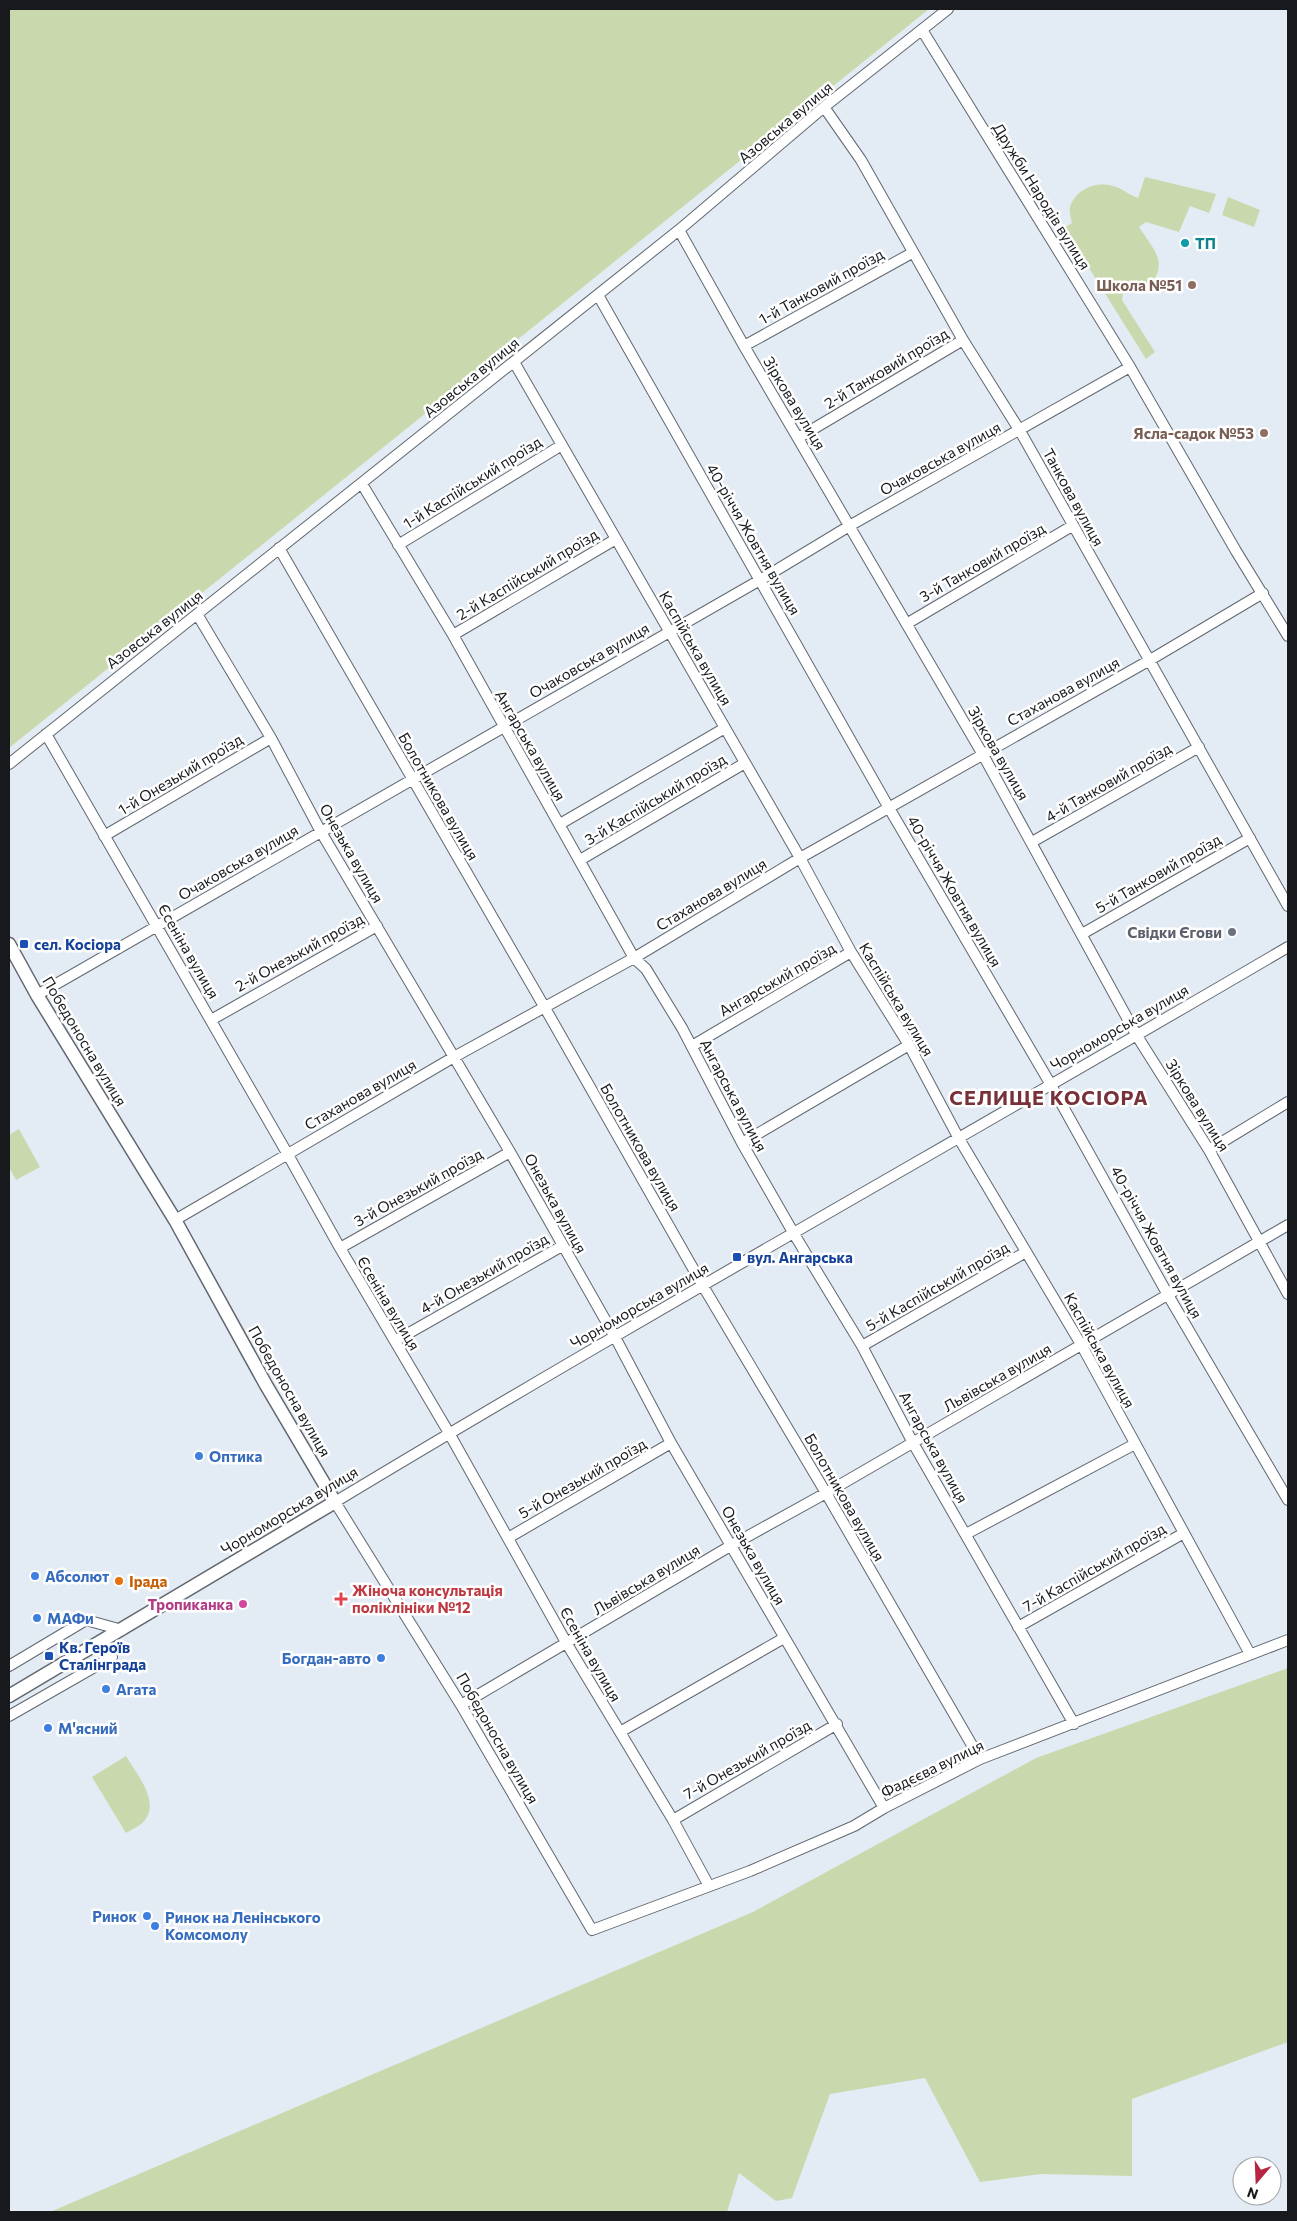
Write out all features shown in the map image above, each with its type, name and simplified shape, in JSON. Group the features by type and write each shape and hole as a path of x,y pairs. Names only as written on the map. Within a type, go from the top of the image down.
{"street":[{"name":"Азовська вулиця","path":"9,764 598,296 824,107 948,9"},
{"name":"Дружби Народів вулиця","path":"922,30 1130,366 1236,551 1288,636"},
{"name":"Танкова вулиця","path":"824,107 861,160 962,340 1020,431 1288,906"},
{"name":"Зіркова вулиця","path":"679,230 744,346 908,623 1032,842 1137,1036 1209,1150 1288,1294"},
{"name":"1-й Танковий проїзд","path":"744,346 912,253"},
{"name":"40-річчя Жовтня вулиця","path":"598,296 890,808 1051,1085 1168,1295 1288,1500"},
{"name":"2-й Танковий проїзд","path":"798,438 962,340"},
{"name":"Каспійська вулиця","path":"514,362 800,858 851,952 909,1045 958,1137 1082,1346 1250,1654"},
{"name":"Очаковська вулиця","path":"37,995 760,580 850,525 1020,431 1130,366"},
{"name":"1-й Каспійський проїзд","path":"398,545 562,445"},
{"name":"Ангарська вулиця","path":"362,484 453,635 634,958 646,969 692,1046 742,1143 794,1234 862,1346 913,1444 1074,1724"},
{"name":"3-й Танковий проїзд","path":"908,623 1072,526"},
{"name":"2-й Каспійський проїзд","path":"453,635 616,539"},
{"name":"Болотникова вулиця","path":"279,548 703,1286 826,1493 980,1760"},
{"name":"Стаханова вулиця","path":"175,1220 454,1057 634,958 800,858 890,808 982,753 1150,660 1263,593"},
{"name":"Онезька вулиця","path":"197,614 270,738 322,832 510,1152 615,1337 671,1443 732,1545 784,1638 837,1724 884,1808"},
{"name":"3-й Каспійський проїзд","path":"560,824 725,728"},
{"name":"Єсеніна вулиця","path":"46,734 288,1153 340,1248 449,1433 567,1644 673,1820 709,1886"},
{"name":"1-й Онезький проїзд","path":"104,836 270,738"},
{"name":"4-й Танковий проїзд","path":"1032,842 1199,747"},
{"name":"3-й Каспійський проїзд","path":"580,860 745,763"},
{"name":"5-й Танковий проїзд","path":"1082,934 1250,838"},
{"name":"2-й Онезький проїзд","path":"211,1020 377,926"},
{"name":"Победоносна вулиця","path":"9,944 37,995 175,1220 266,1385 335,1502 461,1705 592,1930"},
{"name":"Чорноморська вулиця","path":"9,1696 449,1433 1288,947"},
{"name":"Ангарський проїзд","path":"692,1046 851,952"},
{"path":"742,1143 909,1045"},
{"path":"1209,1150 1288,1102"},
{"name":"3-й Онезький проїзд","path":"340,1248 510,1152"},
{"name":"Львівська вулиця","path":"461,1705 732,1545 913,1444 1288,1225"},
{"name":"4-й Онезький проїзд","path":"395,1341 562,1246"},
{"name":"5-й Каспійський проїзд","path":"862,1346 1026,1252"},
{"name":"5-й Онезький проїзд","path":"508,1538 671,1443"},
{"path":"966,1534 1135,1444"},
{"name":"7-й Каспійський проїзд","path":"1018,1627 1184,1533"},
{"path":"9,1666 86,1620 122,1630"},
{"path":"620,1732 784,1638"},
{"name":"Фадєєва вулиця","path":"592,1930 709,1886 854,1826 884,1808 980,1760 1288,1640"},
{"path":"9,1716 112,1657 102,1641"},
{"name":"7-й Онезький проїзд","path":"673,1820 837,1724"}],"green space":[{"path":"9,9 929,9 9,748"},
{"path":"1145,177 1216,194 1209,213 1190,206 1179,232 1146,222 1139,227 1158,257 1158,272 1147,290 1123,294 1122,300 1155,352 1146,359 1064,228 1072,223 1070,207 1077,195 1082,191 1094,186 1107,185 1116,187 1138,198"},
{"path":"1228,197 1260,210 1254,227 1222,215"},
{"path":"19,1129 40,1167 16,1180 9,1167 9,1135"},
{"path":"1288,1668 1288,2042 1132,2099 1132,2176 1041,2174 980,2182 925,2078 830,2094 792,2198 776,2201 739,2173 727,2212 698,2212 696,2210 694,2212 50,2212 753,1912 1036,1758"},
{"path":"126,1756 145,1787 150,1804 145,1820 139,1826 126,1833 92,1777"}],"place":[{"name":"ТП","path":"1185,243"},
{"name":"Школа №51","path":"1192,285"},
{"name":"Ясла-садок №53","path":"1264,433"},
{"name":"Свідки Єгови","path":"1232,932"},
{"name":"сел. Косіора","path":"24,944"},
{"name":"вул. Ангарська","path":"737,1257"},
{"name":"Оптика","path":"199,1456"},
{"name":"Абсолют","path":"35,1576"},
{"name":"Ірада","path":"119,1581"},
{"name":"Жіноча консультація поліклініки №12","path":"341,1599"},
{"name":"Тропиканка","path":"243,1604"},
{"name":"МАФи","path":"37,1618"},
{"name":"Кв. Героїв Сталінграда","path":"49,1656"},
{"name":"Богдан-авто","path":"381,1658"},
{"name":"Агата","path":"106,1689"},
{"name":"М'ясний","path":"48,1728"},
{"name":"Ринок","path":"147,1916"},
{"name":"Ринок на Ленінського Комсомолу","path":"155,1926"}],"district":[{"name":"СЕЛИЩЕ КОСІОРА","path":"1049,1097"}]}
